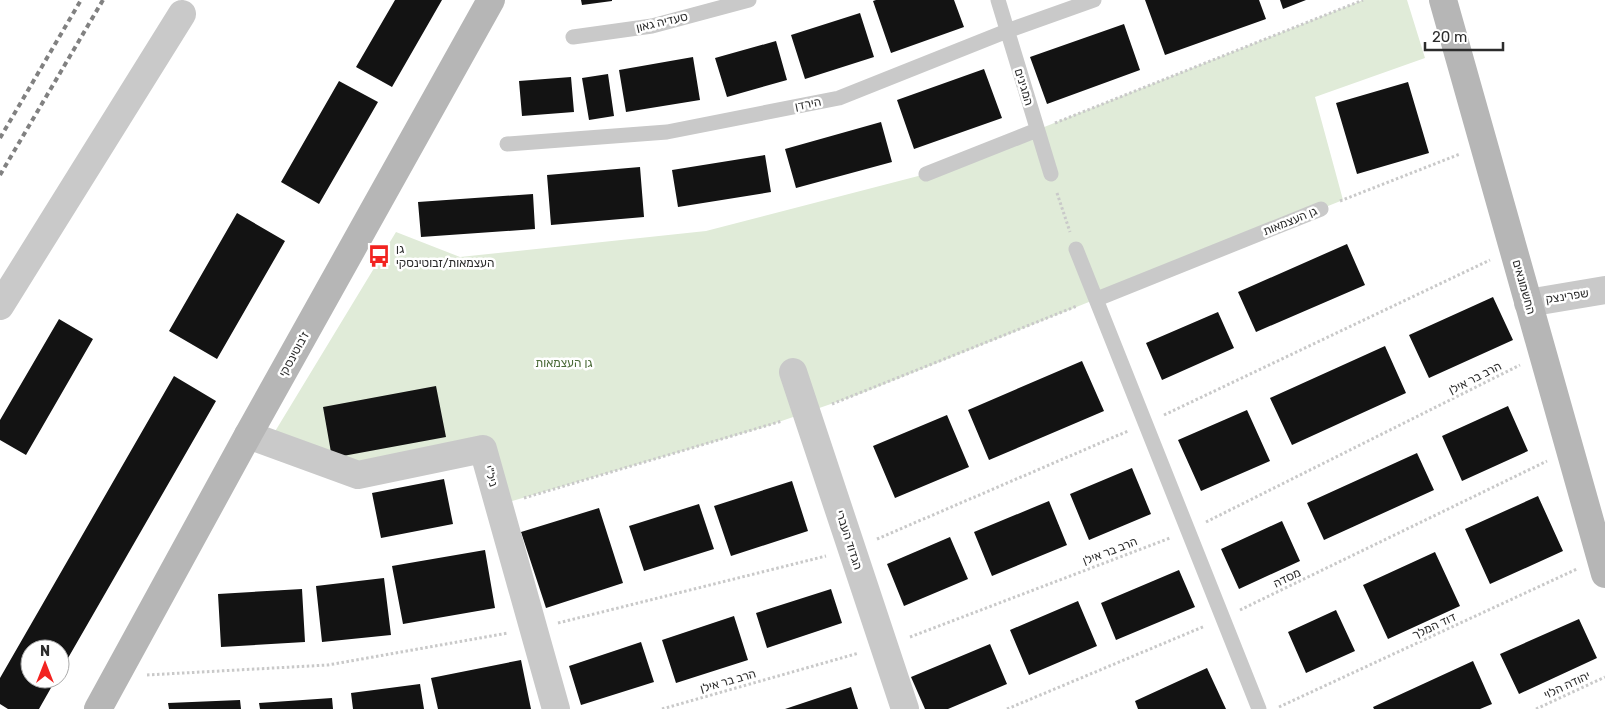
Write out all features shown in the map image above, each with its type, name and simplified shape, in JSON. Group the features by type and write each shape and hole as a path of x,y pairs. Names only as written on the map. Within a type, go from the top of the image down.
{"street":[{"name":"ז'בוטינסקי","path":"98,709 248,435 491,0"},
{"name":"החשמונאים","path":"1443,0 1603,566"},
{"path":"0,306 182,14"},
{"name":"שפרינצק","path":"1528,303 1605,290"},
{"name":"הגדוד העברי","path":"793,372 905,709"},
{"name":"ניל\"י","path":"248,435 358,475 484,450 556,709"}],"lane":[{"name":"סעדיה גאון","path":"573,37 652,26 749,0"},
{"name":"המגינים","path":"998,0 1051,174"},
{"name":"הירדן","path":"507,144 667,132 839,98 1007,31 1094,0"},
{"path":"926,174 1037,130"},
{"name":"גן העצמאות","path":"1097,299 1321,209"},
{"path":"1076,249 1259,709"}],"path":[{"path":"1037,130 1363,0"},
{"name":"גן העצמאות","path":"1321,209 1484,145"},
{"path":"1051,174 1076,249"},
{"name":"הרב בר אילן","path":"662,709 884,646 1188,531 1543,354"},
{"name":"מסדה","path":"1007,709 1223,618 1570,450"},
{"name":"דוד המלך","path":"1275,709 1603,566"},
{"name":"יהודה הלוי","path":"1536,709 1605,677"}],"green space":[{"name":"גן העצמאות","path":"1363,0 1407,0 1425,58 1315,97 1343,200 857,395 767,426 499,505 483,450 358,475 268,443 396,232 460,257 706,231 926,174"}],"building":[{"path":"395,0 442,0 392,87 356,67"},
{"path":"581,0 612,0 612,1 582,5"},
{"path":"954,0 964,27 891,53 873,1"},
{"path":"1145,0 1259,0 1266,19 1165,55"},
{"path":"1280,0 1306,0 1283,9"},
{"path":"860,13 874,57 805,79 791,35"},
{"path":"1124,24 1140,70 1047,104 1030,57"},
{"path":"776,41 787,80 727,97 715,58"},
{"path":"693,57 700,100 626,112 619,70"},
{"path":"984,69 1002,118 914,149 897,100"},
{"path":"608,74 614,116 589,120 582,78"},
{"path":"571,77 574,112 522,116 519,81"},
{"path":"339,81 378,102 319,204 281,182"},
{"path":"1408,82 1429,153 1357,174 1336,103"},
{"path":"881,122 892,162 796,188 785,149"},
{"path":"765,155 771,192 678,207 672,170"},
{"path":"640,167 644,217 551,225 547,175"},
{"path":"533,194 535,229 421,237 418,202"},
{"path":"237,213 285,241 217,359 169,331"},
{"path":"1347,244 1365,285 1256,332 1238,292"},
{"path":"1493,297 1513,340 1429,378 1409,335"},
{"path":"1218,312 1234,348 1162,380 1146,343"},
{"path":"59,319 93,339 26,455 0,440 0,420"},
{"path":"1385,346 1406,393 1292,445 1270,398"},
{"path":"1082,361 1104,411 989,460 968,410"},
{"path":"174,376 216,401 70,655 70,639 22,639"},
{"path":"436,386 446,437 332,458 323,407"},
{"path":"1508,406 1528,451 1462,481 1442,436"},
{"path":"1247,410 1270,461 1201,491 1178,440"},
{"path":"947,415 969,467 895,498 873,446"},
{"path":"1417,453 1434,490 1324,540 1307,503"},
{"path":"1132,468 1151,514 1089,540 1070,494"},
{"path":"444,479 453,524 381,538 372,493"},
{"path":"792,481 808,531 731,556 714,506"},
{"path":"1538,496 1563,551 1490,584 1465,529"},
{"path":"1049,501 1067,545 992,576 974,532"},
{"path":"699,504 714,549 644,571 629,526"},
{"path":"599,508 623,583 546,608 521,532"},
{"path":"1282,521 1300,561 1239,589 1221,549"},
{"path":"950,537 968,579 904,606 887,564"},
{"path":"485,550 495,608 403,624 392,566"},
{"path":"1435,552 1460,606 1388,639 1363,585"},
{"path":"1179,570 1195,607 1116,640 1101,603"},
{"path":"384,578 391,635 322,642 316,586"},
{"path":"302,589 305,642 221,647 218,594"},
{"path":"831,589 842,623 767,648 756,613"},
{"path":"1078,601 1097,646 1029,675 1010,630"},
{"path":"1336,610 1355,651 1306,673 1288,632"},
{"path":"734,616 748,660 676,683 662,640"},
{"path":"1579,619 1597,658 1519,694 1500,654"},
{"path":"641,642 654,682 581,705 569,666"},
{"path":"20,643 20,689 50,689 39,709 8,709 0,704 0,678"},
{"path":"990,644 1007,684 948,709 925,709 911,677"},
{"path":"521,660 531,709 438,709 431,678"},
{"path":"1473,661 1492,704 1480,709 1374,709 1373,707"},
{"path":"1207,668 1226,709 1138,709 1135,701"},
{"path":"420,684 424,709 353,709 351,693"},
{"path":"851,687 858,709 785,709"},
{"path":"332,698 333,709 260,709 259,703"},
{"path":"240,700 241,709 169,709 168,703"}],"railway":[{"path":"0,138 81,0"},
{"path":"0,175 103,0"}],"place":[{"name":"גן העצמאות/זבוטינסקי","path":"379,256"}]}
